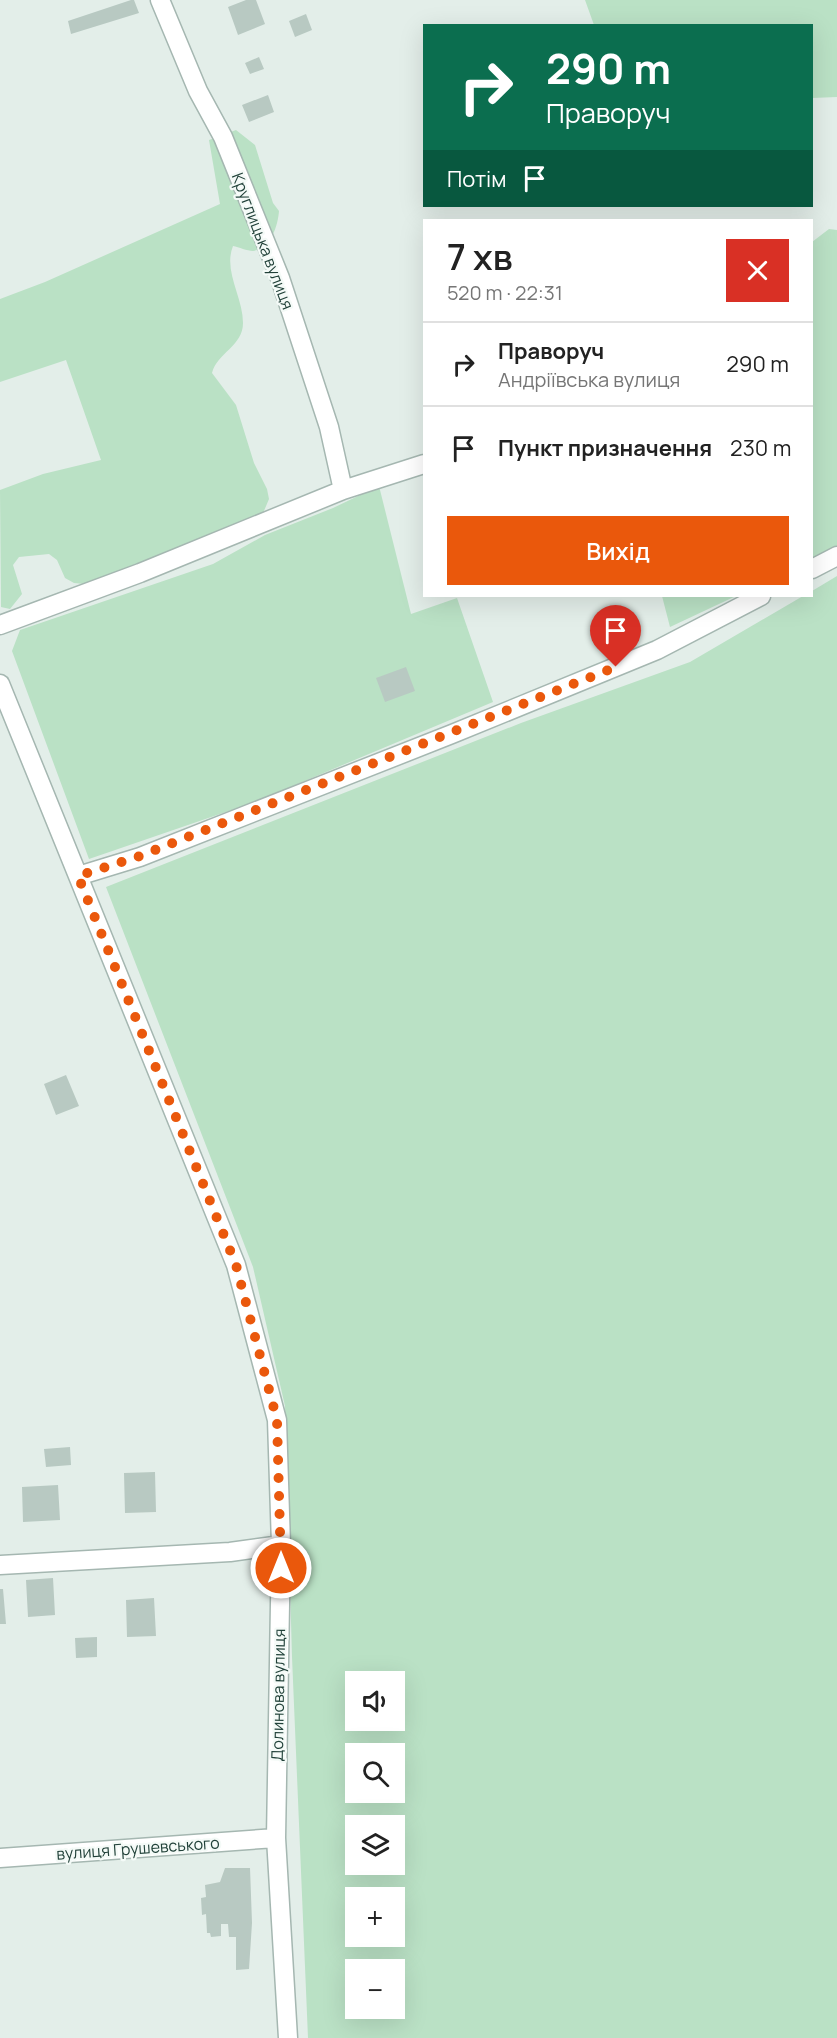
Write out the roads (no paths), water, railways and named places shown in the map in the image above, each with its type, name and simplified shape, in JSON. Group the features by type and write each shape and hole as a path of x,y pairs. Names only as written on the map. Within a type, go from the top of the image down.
{"street":[{"name":"Круглицька вулиця","path":"160,0 198,91 223,137 280,278 329,427 343,490"},
{"path":"0,625 141,573 343,490 423,464"},
{"path":"813,568 837,556"},
{"path":"78,876 140,856 495,717 657,650 759,597"},
{"name":"Долинова вулиця","path":"0,684 236,1265 277,1420 281,1545 276,1838 288,2038"},
{"path":"0,1565 230,1552 281,1545"},
{"name":"вулиця Грушевського","path":"0,1858 276,1838"}]}
